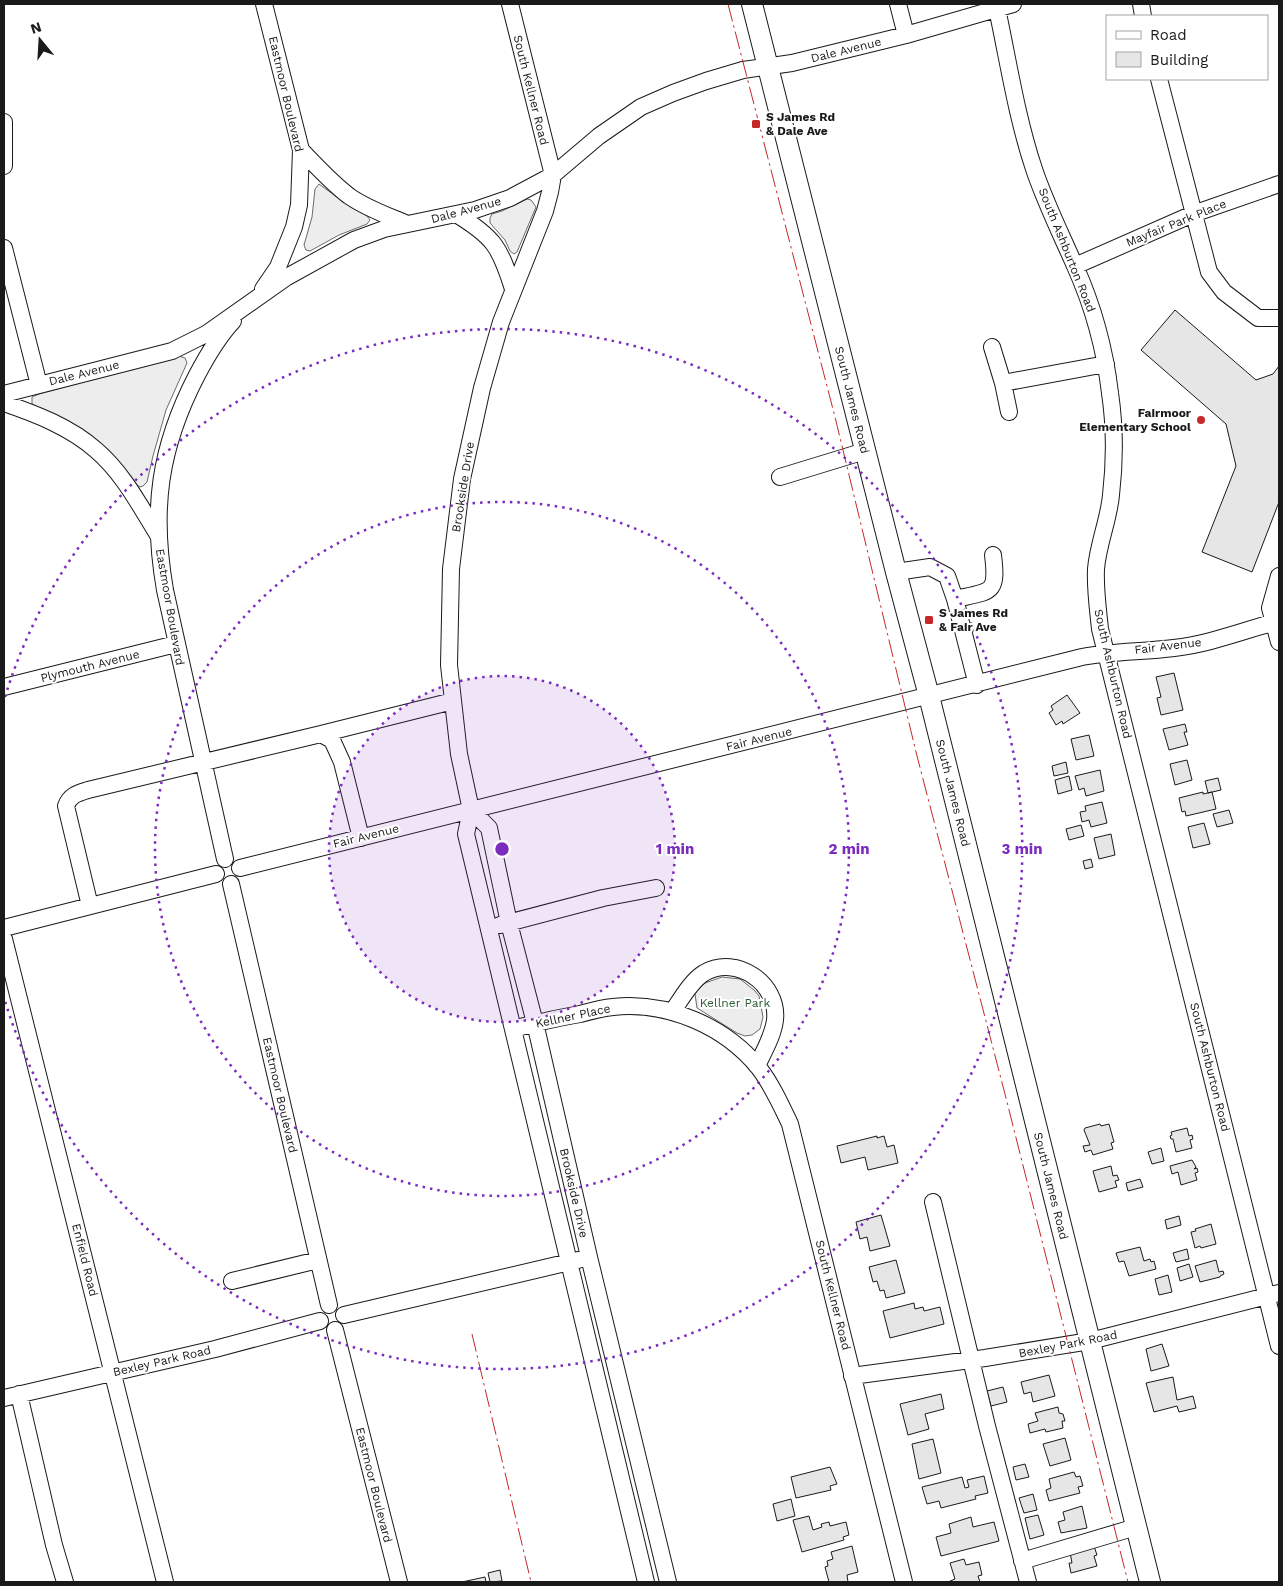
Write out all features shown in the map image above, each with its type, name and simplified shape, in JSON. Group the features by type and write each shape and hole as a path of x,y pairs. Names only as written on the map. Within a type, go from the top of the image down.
{"main road":[{"name":"South James Road","path":"752,4 929,696 1150,1582"}],"street":[{"name":"Eastmoor Boulevard","path":"225,859 161,572 158,535 160,484 171,434 190,388 208,354 231,323 260,293 278,267 294,227 299,205 301,150 264,4"},
{"name":"South Kellner Road","path":"510,4 553,175"},
{"path":"898,4 906,35"},
{"name":"Dale Avenue","path":"4,394 172,351 206,334 287,277 354,240 405,223 435,219 475,210 510,198 553,175 600,136 641,107 706,80 743,70 792,63 906,35 996,6 1013,4"},
{"name":"South Ashburton Road","path":"996,6 1019,118 1032,161 1061,237 1088,299 1106,364 1114,444 1111,496 1096,568 1096,597 1100,629 1273,1295 1279,1346"},
{"path":"1159,80 1209,272 1224,292 1258,318 1279,318"},
{"path":"4,122 4,166"},
{"path":"301,150 349,196 380,213 405,223"},
{"name":"Brookside Drive","path":"553,175 545,211 501,322 482,388 462,479 451,569 449,665 460,754 471,810 466,834 646,1582"},
{"name":"Mayfair Park Place","path":"1075,266 1193,214 1279,184"},
{"path":"456,214 479,228 492,241 505,261 513,289"},
{"path":"4,248 39,384"},
{"path":"992,347 1003,383 1009,412"},
{"path":"1003,383 1106,364"},
{"path":"4,403 62,427 97,451 113,467 127,486 158,535"},
{"path":"780,477 865,451"},
{"path":"955,599 987,591 994,584 996,575 993,555"},
{"path":"896,572 930,567 947,576 955,599 977,685"},
{"path":"1279,576 1270,608 1277,622 1279,642"},
{"name":"Fair Avenue","path":"240,868 1106,652 1174,648 1192,645 1277,622"},
{"name":"Plymouth Avenue","path":"4,687 176,644"},
{"path":"90,906 66,806 68,800 77,794 453,701"},
{"path":"321,734 332,740 342,762 361,838"},
{"name":"Brookside Drive","path":"471,810 489,828 509,923 536,1023 558,1128 668,1582"},
{"path":"225,859 235,860 240,868 239,878 231,884 222,882 216,874 217,865 225,859"},
{"path":"4,928 216,874"},
{"name":"Eastmoor Boulevard","path":"231,884 329,1306"},
{"path":"488,928 603,898 656,888"},
{"name":"Enfield Road","path":"4,939 164,1582"},
{"path":"673,1011 686,992 704,973 727,968 747,972 766,986 771,995 775,1018 773,1032 757,1066"},
{"name":"Kellner Place","path":"513,1029 614,1006 673,1011 718,1032"},
{"name":"South Kellner Road","path":"718,1032 742,1050 757,1066 771,1085 790,1124 904,1582"},
{"path":"538,1132 558,1128"},
{"path":"933,1202 1028,1582"},
{"path":"344,1315 589,1257"},
{"path":"232,1281 318,1260"},
{"name":"Bexley Park Road","path":"852,1376 1090,1342 1273,1295"},
{"path":"329,1306 338,1307 344,1315 343,1324 335,1330 326,1329 320,1322 321,1312 329,1306"},
{"name":"Bexley Park Road","path":"11,1396 215,1349 320,1322"},
{"name":"Eastmoor Boulevard","path":"335,1330 399,1582"},
{"path":"11,1396 65,1582"},
{"path":"620,1473 640,1469"},
{"path":"1022,1561 1136,1527"}],"shaded area":[{"path":"319,184 367,216 370,220 367,224 339,235 310,251 306,250 304,245 312,217 315,189"},
{"path":"527,199 531,200 536,207 517,252 514,254 490,223 490,218 492,214"},
{"path":"179,356 185,358 187,363 166,410 147,482 140,487 99,442 66,420 32,404 32,397 39,394"},
{"name":"Kellner Park","path":"722,977 740,979 759,996 763,1017 760,1029 752,1035 745,1036 737,1033 697,1008 695,994 698,989 705,983"}],"building":[{"path":"1175,310 1256,380 1273,374 1279,366 1279,502 1252,572 1202,552 1236,466 1226,424 1141,350"},
{"path":"1174,673 1183,710 1161,715 1157,698 1161,697 1156,677"},
{"path":"1067,695 1080,713 1063,724 1062,721 1056,725 1049,713 1053,710 1051,706"},
{"path":"1185,724 1187,732 1184,732 1188,745 1169,750 1163,729"},
{"path":"1089,735 1094,756 1076,760 1071,739"},
{"path":"1187,760 1192,780 1175,785 1170,764"},
{"path":"1066,762 1068,773 1054,776 1052,766"},
{"path":"1100,770 1104,791 1086,796 1084,788 1079,790 1075,776"},
{"path":"1069,776 1072,790 1058,794 1055,780"},
{"path":"1218,778 1221,790 1208,793 1205,781"},
{"path":"1203,792 1203,794 1212,792 1216,809 1186,816 1185,811 1182,812 1179,798"},
{"path":"1102,802 1107,823 1091,827 1089,820 1082,822 1080,812 1086,811 1085,806"},
{"path":"1229,810 1233,823 1217,827 1213,814"},
{"path":"1204,823 1210,844 1193,848 1188,827"},
{"path":"1081,825 1084,836 1069,840 1066,829"},
{"path":"1111,834 1115,855 1099,859 1094,838"},
{"path":"1091,859 1093,867 1085,869 1083,861"},
{"path":"1100,1124 1101,1126 1109,1124 1114,1142 1111,1143 1113,1149 1093,1155 1091,1150 1085,1152 1083,1146 1090,1145 1084,1130 1085,1128"},
{"path":"1187,1128 1189,1136 1192,1135 1193,1139 1190,1140 1192,1148 1176,1152 1173,1139 1170,1136 1172,1135 1171,1132"},
{"path":"877,1136 877,1138 884,1136 887,1147 894,1145 898,1163 868,1170 865,1157 841,1163 837,1146"},
{"path":"1161,1148 1164,1161 1152,1164 1148,1152"},
{"path":"1192,1160 1196,1167 1194,1169 1197,1168 1198,1172 1195,1173 1197,1180 1181,1185 1178,1172 1172,1174 1170,1166"},
{"path":"1111,1166 1113,1176 1117,1175 1119,1180 1115,1181 1117,1187 1099,1192 1093,1171"},
{"path":"1140,1179 1143,1187 1128,1191 1126,1183"},
{"path":"881,1215 890,1246 870,1251 867,1237 860,1239 856,1222"},
{"path":"1179,1216 1181,1225 1167,1229 1165,1220"},
{"path":"1211,1224 1216,1244 1195,1248 1191,1232"},
{"path":"1140,1247 1144,1261 1150,1259 1151,1262 1154,1261 1156,1269 1129,1276 1124,1261 1119,1262 1116,1253"},
{"path":"1187,1249 1189,1259 1176,1262 1173,1253"},
{"path":"896,1260 905,1293 886,1298 884,1290 880,1291 877,1281 873,1282 869,1267"},
{"path":"1216,1260 1219,1272 1223,1271 1224,1274 1220,1277 1200,1282 1195,1266"},
{"path":"1189,1264 1193,1277 1180,1281 1177,1268"},
{"path":"1168,1275 1172,1292 1159,1295 1155,1279"},
{"path":"914,1303 915,1309 923,1307 924,1311 940,1307 944,1324 890,1338 883,1311"},
{"path":"1162,1344 1169,1366 1151,1371 1146,1349"},
{"path":"1049,1375 1055,1396 1033,1402 1031,1392 1024,1394 1021,1382"},
{"path":"1173,1377 1177,1400 1193,1396 1196,1408 1179,1412 1177,1406 1154,1412 1146,1383"},
{"path":"1003,1387 1007,1402 991,1406 987,1391"},
{"path":"941,1394 944,1409 925,1414 929,1429 908,1435 900,1404"},
{"path":"1058,1407 1059,1413 1063,1414 1065,1421 1062,1421 1063,1428 1046,1432 1045,1429 1030,1433 1028,1424 1038,1421 1035,1413"},
{"path":"1065,1438 1071,1460 1050,1466 1043,1444"},
{"path":"933,1439 941,1473 919,1479 912,1444"},
{"path":"1025,1464 1029,1477 1016,1480 1013,1467"},
{"path":"830,1467 837,1484 830,1486 831,1490 796,1498 791,1477"},
{"path":"1074,1472 1076,1477 1080,1476 1083,1486 1078,1487 1080,1493 1049,1501 1046,1490 1051,1488 1049,1479"},
{"path":"984,1476 988,1493 975,1496 976,1499 941,1508 939,1501 927,1504 922,1487 962,1477 965,1488 969,1487 967,1480"},
{"path":"1033,1494 1037,1510 1024,1513 1019,1498"},
{"path":"791,1499 795,1516 777,1521 773,1504"},
{"path":"1082,1506 1087,1528 1061,1533 1058,1522 1065,1520 1063,1512"},
{"path":"1038,1515 1044,1535 1030,1539 1025,1518"},
{"path":"809,1516 813,1530 822,1527 821,1524 829,1522 830,1526 846,1522 849,1535 843,1537 844,1540 802,1552 793,1520"},
{"path":"971,1517 973,1527 994,1522 999,1541 941,1556 936,1537 951,1533 949,1524"},
{"path":"852,1546 858,1572 847,1575 848,1582 829,1582 825,1567 828,1566 827,1561 833,1559 831,1552"},
{"path":"1094,1546 1097,1555 1094,1556 1097,1566 1071,1573 1069,1563 1072,1563 1070,1552"},
{"path":"964,1559 966,1565 979,1562 982,1575 978,1576 980,1582 948,1582 955,1579 950,1563"},
{"path":"500,1570 502,1581 490,1582 488,1573"},
{"path":"485,1577 486,1582 462,1582"}],"power":[{"path":"728,4 835,417 917,756 1005,1094 1128,1582"},
{"path":"472,1334 531,1582"}],"place":[{"name":"S James Rd & Dale Ave","path":"756,124"},
{"name":"Fairmoor Elementary School","path":"1201,420"},
{"name":"S James Rd & Fair Ave","path":"929,620"}]}
